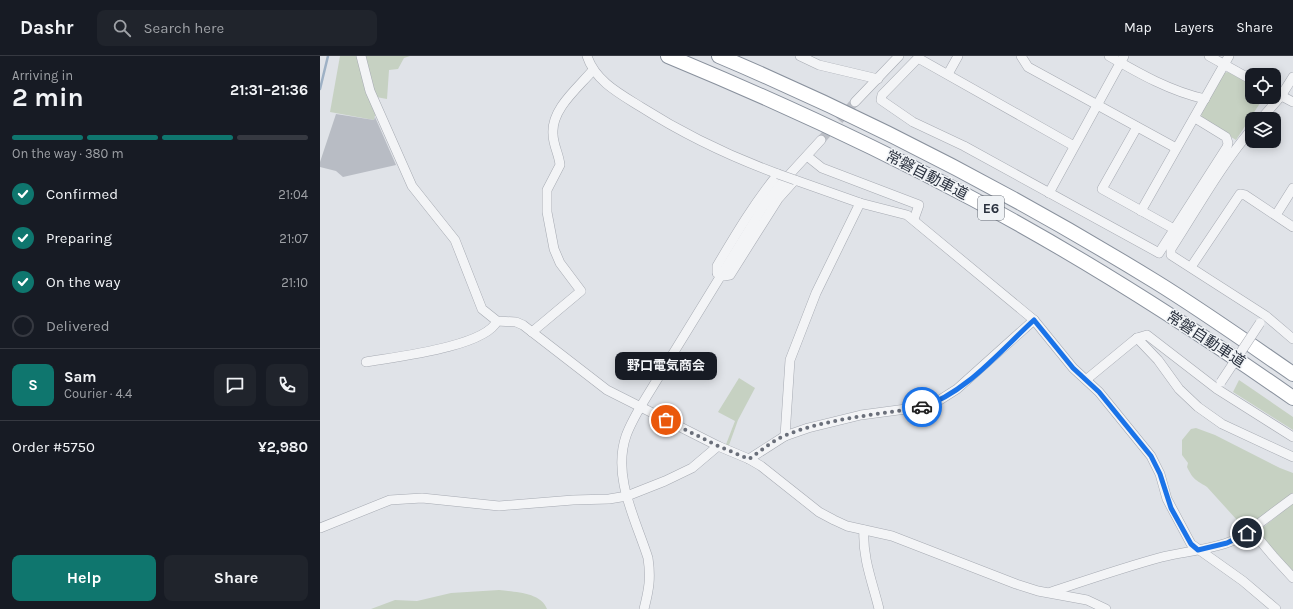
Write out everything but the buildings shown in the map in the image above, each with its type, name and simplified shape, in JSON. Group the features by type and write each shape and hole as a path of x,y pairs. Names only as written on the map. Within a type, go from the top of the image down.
{"highway":[{"name":"常磐自動車道","path":"668,56 756,92 827,125 973,199 1071,254 1150,302 1215,344 1293,398"},
{"name":"常磐自動車道","path":"719,56 843,111 1041,214 1156,283 1293,374"}],"street":[{"path":"361,56 370,90 412,186 454,240 479,303 485,313 497,321 516,322 532,332 607,390 761,466 819,512 834,520 864,530 892,536 999,579 1049,593 1087,600 1106,609"},
{"path":"587,56 593,70 616,90 683,132 712,148 778,174 860,203 906,215 914,219 1034,320 1073,368 1087,379 1099,392 1151,456 1160,474 1171,508 1191,544 1243,581 1276,609"},
{"path":"800,56 819,65 878,79"},
{"path":"855,102 899,56"},
{"path":"948,74 958,56"},
{"path":"1021,56 1028,67 1176,148"},
{"path":"1109,56 1122,59 1168,88 1205,99"},
{"path":"1209,56 1245,76"},
{"path":"1141,211 1229,56"},
{"path":"1074,146 918,58 882,95 881,100 913,122 964,146 1158,253 1227,148 1228,143 1226,138 1195,118"},
{"path":"1049,193 1122,59"},
{"path":"532,332 581,291 567,274 554,249 546,200 547,190 560,165 553,135 555,118 561,108 593,70"},
{"path":"1281,91 1293,77"},
{"path":"1281,96 1293,102"},
{"path":"1136,126 1102,189 1174,229"},
{"path":"1245,137 1231,153 1211,188 1171,249 1171,255 1191,267 1263,320 1293,339"},
{"path":"644,609 650,587 648,558 623,480 622,452 633,420 721,275 772,195 821,140"},
{"path":"807,156 822,168 919,205 914,219"},
{"path":"778,174 763,192 717,266 717,273 724,276 730,275 778,199 795,180"},
{"path":"1276,215 1293,188"},
{"path":"1191,267 1240,194 1244,195 1293,227"},
{"path":"785,436 790,360 819,286 860,203"},
{"path":"749,459 785,436 861,416 921,407 935,403 957,389 1034,320"},
{"path":"1219,386 1263,320"},
{"path":"366,362 467,342 490,330 497,321"},
{"path":"1087,379 1138,338 1147,335 1293,437"},
{"path":"1138,338 1158,360 1179,389 1198,407 1234,430 1293,458"},
{"path":"320,528 390,500 422,498 498,506 573,500 609,499 627,496 692,468 718,446"},
{"path":"1049,593 1162,558 1227,543 1252,530 1256,525 1293,498"},
{"path":"864,530 870,579 879,609"},
{"path":"1252,530 1272,556 1293,578"}],"green space":[{"path":"340,56 410,56 404,58 398,69 389,70 387,99 376,97 376,111 374,120 330,112"},
{"path":"1228,72 1245,81 1245,104 1259,104 1254,112 1245,112 1245,126 1236,140 1202,119 1201,113 1223,73"},
{"path":"739,378 755,388 738,420 728,448 725,447 735,421 718,412"},
{"path":"1239,380 1293,417 1293,430 1233,392"},
{"path":"1196,428 1215,435 1293,473 1293,494 1246,530 1207,487 1191,475 1187,467 1188,463 1182,455 1182,440 1191,429"},
{"path":"1293,503 1293,574 1256,533"},
{"path":"499,590 519,592 533,596 544,603 547,609 371,609 395,600 417,601 451,593"}],"waterway":[{"path":"320,89 328,56"}],"tunnel":[{"path":"821,140 855,102"}],"way so far":[{"path":"666,420 718,446 749,459 785,436 808,428 861,416 922,407"}],"place":[{"name":"野口電気商会","path":"666,420"}],"route":[{"path":"922,407 935,403 957,389 1034,320 1073,368 1087,379 1099,392 1151,456 1160,474 1171,508 1191,544 1198,550 1227,543 1247,533"}]}
